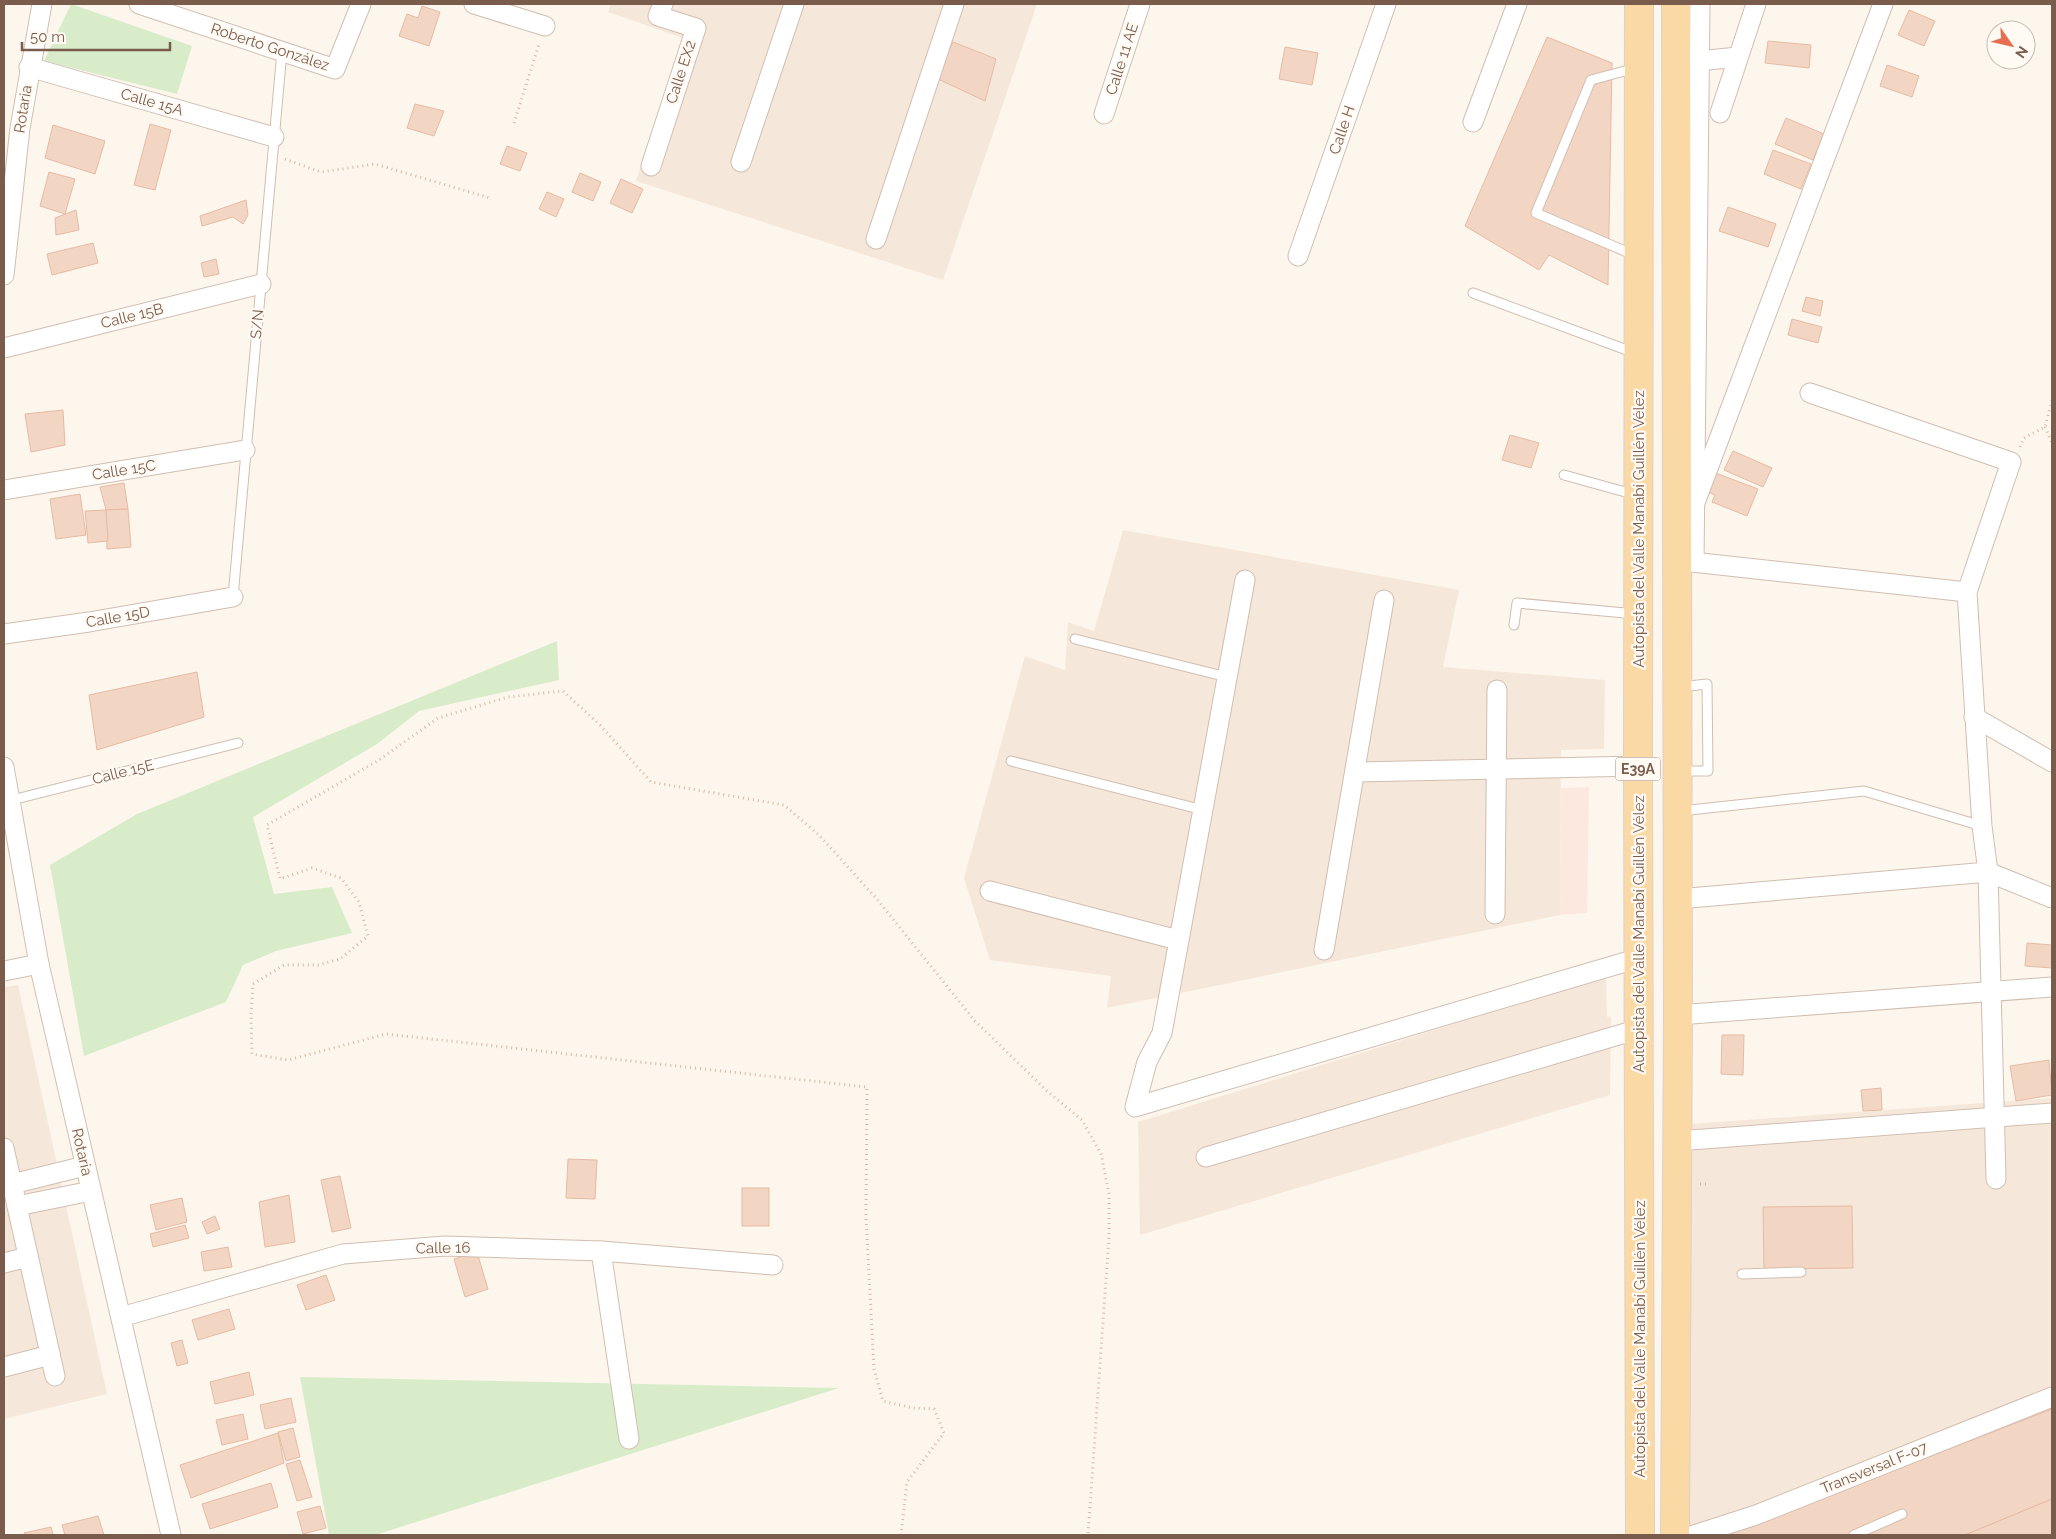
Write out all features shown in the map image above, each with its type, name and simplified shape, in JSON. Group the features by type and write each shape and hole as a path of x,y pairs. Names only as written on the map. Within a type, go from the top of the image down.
{"main road":[{"name":"Autopista del Valle Manabí Guillén Vélez","path":"1639,4 1641,67 1638,766 1640,1535"},
{"name":"E39A","path":"1675,1535 1678,687 1683,554 1688,62 1676,4"},
{"path":"1640,1097 1677,1096"}],"street":[{"name":"Rotaria","path":"4,275 12,188 29,67 42,4"},
{"name":"Roberto González","path":"139,4 336,69 361,4"},
{"path":"474,4 545,26"},
{"name":"Calle EX2","path":"651,166 696,28 658,16 662,4"},
{"path":"741,162 794,4"},
{"path":"876,239 954,4"},
{"name":"Calle 11 AE","path":"1104,114 1140,4"},
{"name":"Calle H","path":"1298,256 1386,4"},
{"path":"1473,122 1517,4"},
{"path":"1683,554 1696,500 1688,62 1700,4"},
{"path":"1720,113 1756,4"},
{"path":"1683,554 1696,500 1883,4"},
{"path":"1688,62 1738,56"},
{"name":"Calle 15A","path":"29,67 273,146"},
{"name":"Calle 15B","path":"4,348 261,284"},
{"path":"1810,393 2011,462 1967,592 1982,826 1988,872 1996,1179"},
{"name":"Calle 15C","path":"4,490 245,450"},
{"path":"1683,554 1967,592"},
{"path":"1245,580 1162,1033 1147,1062 1134,1107 1639,958"},
{"name":"Calle 15D","path":"4,634 89,622 233,597"},
{"path":"1324,950 1384,600"},
{"path":"1495,914 1497,690"},
{"path":"1974,717 2052,762"},
{"path":"1356,772 1638,766"},
{"name":"Rotaria","path":"4,767 6,800 39,964 171,1535"},
{"path":"1678,899 1988,872 2052,898"},
{"path":"990,891 1178,940"},
{"path":"4,971 39,964"},
{"path":"1678,1015 2052,987"},
{"path":"1206,1156 1639,1029"},
{"path":"1677,1141 2052,1113"},
{"path":"4,1148 55,1376"},
{"path":"12,1184 85,1166"},
{"path":"17,1206 91,1191"},
{"name":"Calle 16","path":"121,1317 343,1254 444,1246 601,1251 773,1265"},
{"path":"601,1251 629,1439"},
{"path":"4,1263 28,1257"},
{"path":"4,1366 50,1355"},
{"name":"Transversal F-07","path":"1694,1535 1756,1516 2052,1396"}],"lane":[{"name":"S/N","path":"233,597 282,51"},
{"path":"1640,257 1536,213 1591,80 1641,67"},
{"path":"1473,293 1639,354"},
{"path":"1564,475 1639,495"},
{"path":"1514,626 1517,603 1639,614"},
{"path":"1075,639 1227,677"},
{"name":"Calle 15E","path":"6,800 238,743"},
{"path":"1011,761 1203,810"},
{"path":"1678,812 1864,791 1982,826"},
{"path":"1742,1274 1801,1272"},
{"path":"1854,1535 1902,1514"}],"path":[{"path":"514,123 545,26"},
{"path":"273,146 321,172 375,164 490,198"},
{"path":"2052,400 2046,427 2052,443"},
{"path":"2011,462 2024,438 2046,427"},
{"path":"902,1535 907,1482 944,1433 934,1409 914,1408 883,1401 874,1369 866,1217 867,1087 386,1034 288,1060 252,1054 251,1015 253,984 284,965 318,965 340,959 368,936 359,902 341,878 312,868 280,879 268,825 379,760 438,718 508,697 563,691 600,725 651,782 784,805 818,834 876,898 975,1022 1047,1091 1082,1120 1101,1154 1109,1194 1109,1237 1088,1535"}],"shaded area":[{"path":"611,4 1037,4 943,280 636,181 683,38 608,12"},
{"path":"1123,530 1459,590 1443,667 1605,680 1604,749 1561,750 1560,915 1107,1008 1111,976 990,960 964,878 1025,656 1065,670 1068,622 1094,631"},
{"path":"1589,787 1587,913 1560,915 1561,788"},
{"path":"1606,977 1607,1017 1611,1016 1610,1095 1140,1235 1138,1122"},
{"path":"18,985 107,1394 4,1419 4,987"},
{"path":"2052,1098 2052,1535 1689,1535 1689,1124"}],"green space":[{"path":"71,4 192,46 177,94 44,61"},
{"path":"557,641 559,680 419,711 377,744 253,817 274,894 332,887 352,933 276,951 243,965 226,1002 84,1056 50,865 137,814"},
{"path":"300,1377 839,1388 375,1535 329,1535"}],"building":[{"path":"422,6 440,12 429,46 399,36 407,14 418,18"},
{"path":"1909,10 1935,21 1924,46 1898,35"},
{"path":"1547,37 1612,63 1608,285 1549,255 1539,270 1465,226"},
{"path":"1768,41 1811,45 1809,68 1765,63"},
{"path":"953,42 996,59 985,101 936,78"},
{"path":"1285,47 1318,53 1312,85 1279,79"},
{"path":"1887,65 1919,76 1912,97 1880,86"},
{"path":"415,104 444,111 434,136 407,128"},
{"path":"1786,118 1824,134 1813,160 1775,144"},
{"path":"150,124 171,130 155,190 134,185"},
{"path":"53,125 105,141 95,174 45,158"},
{"path":"507,146 527,153 520,171 500,164"},
{"path":"1773,150 1811,164 1801,189 1764,174"},
{"path":"49,172 75,179 65,214 40,206"},
{"path":"580,173 601,182 593,201 572,192"},
{"path":"621,179 643,189 632,213 610,203"},
{"path":"547,192 564,199 556,217 539,209"},
{"path":"246,200 248,215 243,224 233,217 202,226 200,216"},
{"path":"1728,207 1776,224 1768,247 1719,231"},
{"path":"76,210 79,230 56,235 55,218"},
{"path":"93,243 98,263 52,275 47,254"},
{"path":"216,259 219,274 204,277 201,263"},
{"path":"1806,297 1823,301 1820,316 1802,311"},
{"path":"1792,319 1822,327 1818,343 1788,335"},
{"path":"63,410 65,445 31,452 25,414"},
{"path":"1510,435 1539,443 1531,468 1502,460"},
{"path":"1733,451 1772,468 1763,487 1724,470"},
{"path":"1713,472 1758,489 1747,516 1712,502 1715,495 1706,491"},
{"path":"124,483 128,509 106,510 100,487"},
{"path":"80,494 86,535 56,539 50,499"},
{"path":"128,509 131,547 107,549 106,510"},
{"path":"106,510 108,541 88,543 85,511"},
{"path":"197,672 204,717 97,750 89,695"},
{"path":"2027,943 2052,945 2052,968 2025,966"},
{"path":"1722,1035 1744,1035 1743,1075 1721,1074"},
{"path":"2049,1060 2052,1095 2016,1101 2010,1066"},
{"path":"1881,1088 1882,1110 1863,1111 1861,1090"},
{"path":"568,1159 597,1160 595,1199 566,1198"},
{"path":"340,1176 351,1228 332,1232 321,1180"},
{"path":"742,1188 769,1188 769,1226 742,1226"},
{"path":"289,1195 295,1242 265,1247 259,1202"},
{"path":"182,1198 187,1222 156,1230 150,1205"},
{"path":"1852,1206 1853,1268 1764,1269 1763,1207"},
{"path":"215,1216 220,1229 207,1234 202,1222"},
{"path":"185,1225 189,1238 153,1247 150,1234"},
{"path":"228,1247 232,1267 204,1271 201,1252"},
{"path":"477,1252 488,1289 465,1297 454,1259"},
{"path":"326,1275 335,1300 306,1310 297,1285"},
{"path":"229,1309 235,1329 198,1340 192,1320"},
{"path":"182,1340 188,1363 177,1366 171,1343"},
{"path":"249,1372 254,1395 215,1404 210,1382"},
{"path":"291,1398 296,1422 265,1429 260,1405"},
{"path":"2052,1409 2052,1499 1965,1535 1726,1535"},
{"path":"243,1414 248,1439 222,1445 216,1420"},
{"path":"293,1428 300,1457 286,1461 278,1432"},
{"path":"278,1433 284,1463 191,1498 180,1465"},
{"path":"300,1460 312,1497 297,1501 286,1464"},
{"path":"271,1483 278,1507 210,1529 202,1504"},
{"path":"2052,1499 2052,1535 1965,1535"},
{"path":"320,1506 326,1528 303,1534 297,1512"},
{"path":"98,1516 104,1535 65,1535 62,1525"},
{"path":"51,1527 53,1535 25,1535 24,1533"}]}
